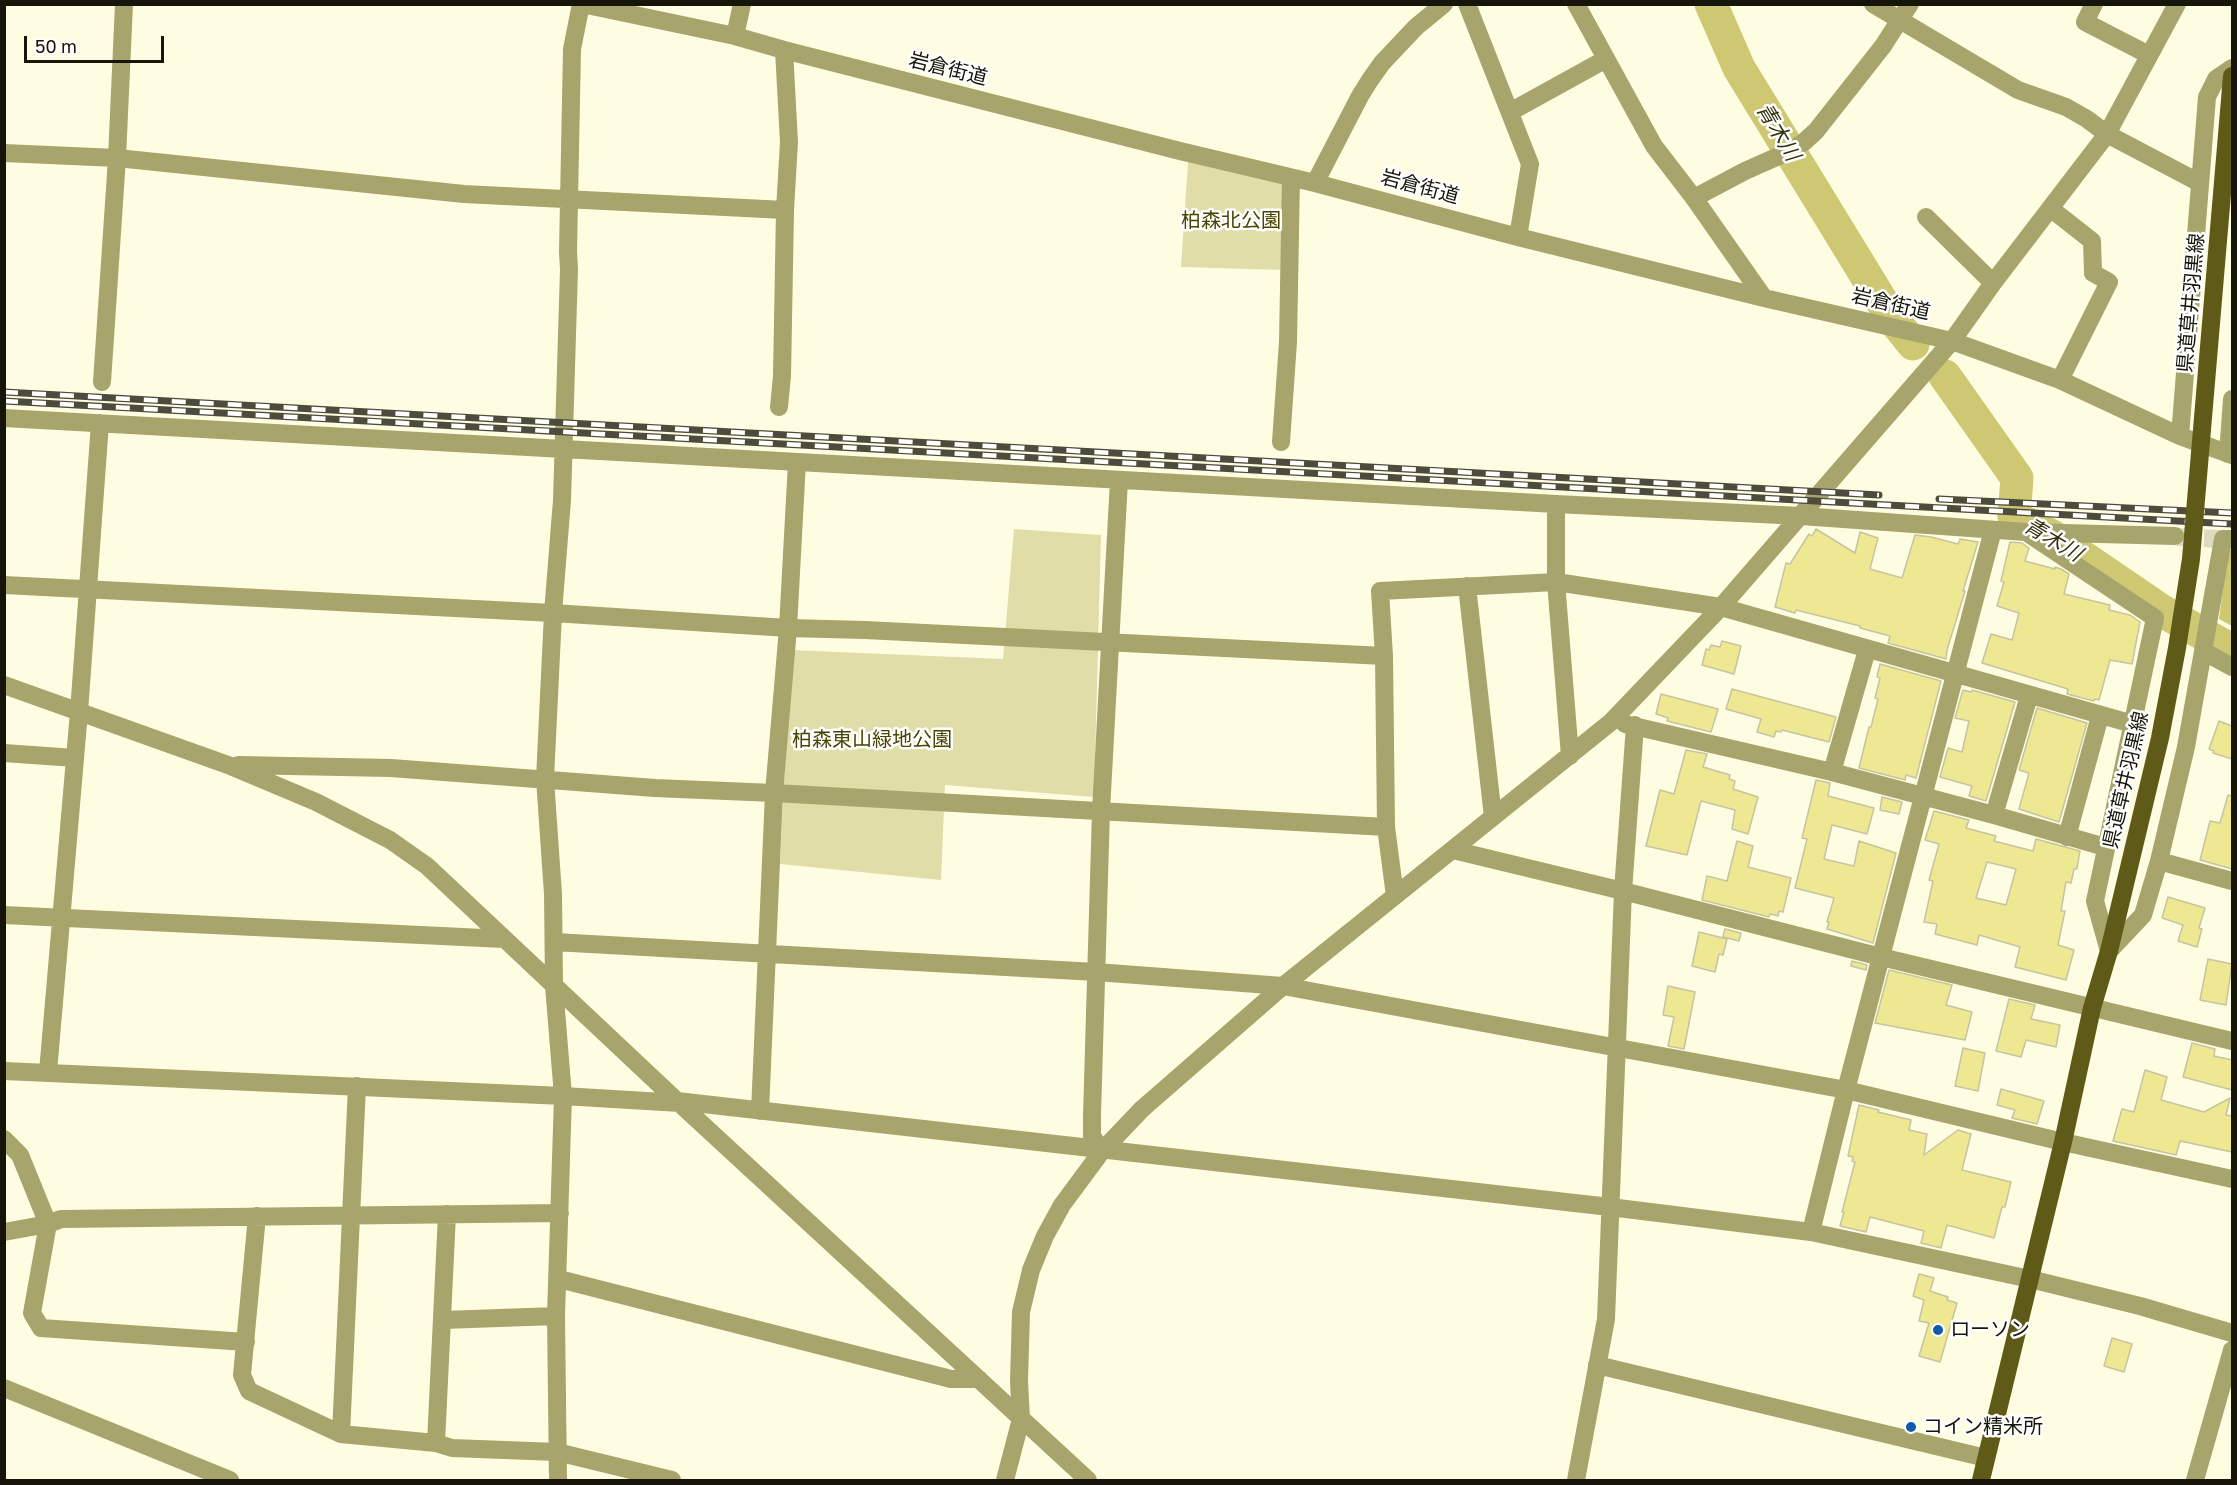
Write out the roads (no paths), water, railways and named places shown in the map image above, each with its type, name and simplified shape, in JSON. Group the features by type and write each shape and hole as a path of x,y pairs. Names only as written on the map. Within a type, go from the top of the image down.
{"main road":[{"name":"県道草井羽黒線","path":"1980,1480 2063,1142 2092,1008 2109,951 2160,738 2177,648 2191,559 2232,76"}],"street":[{"path":"102,381 117,158 124,4"},
{"path":"558,1480 556,1316 559,1279 562,1096 554,986 553,894 545,779 553,612 562,500 572,49 582,4"},
{"name":"岩倉街道","path":"582,4 735,36 1315,183 1518,237 1764,298 1952,341 2060,380 2180,436 2230,454"},
{"path":"735,36 742,4"},
{"path":"1315,183 1360,96 1382,63 1416,27 1444,4"},
{"path":"1467,4 1530,164 1518,237"},
{"path":"1576,4 1654,146 1694,198 1764,298"},
{"path":"1873,4 1906,12 2008,85 2066,107 2107,134 2200,183"},
{"path":"2094,4 2085,22 2149,56"},
{"path":"1005,1480 1021,1419 1019,1381 1021,1312 1031,1270 1045,1236 1062,1205 1102,1151 1142,1109 1283,986 1611,722 1721,607 1952,341 1993,283 2107,134 2177,4"},
{"path":"1694,198 1804,142 1816,131 1883,46 1906,12"},
{"path":"779,407 782,376 784,210 789,142 784,50"},
{"path":"1510,112 1606,59"},
{"path":"2180,436 2207,98 2216,79 2232,68"},
{"path":"4,153 117,158 464,194 784,210"},
{"path":"1281,442 1288,342 1291,178"},
{"path":"2050,208 2092,241 2093,273 2109,282 2060,380"},
{"path":"1926,217 1993,283"},
{"path":"2230,454 2232,399"},
{"path":"4,418 1801,516 2026,532 2175,536"},
{"path":"48,1072 79,712 86,589 100,423"},
{"path":"760,1111 774,793 788,628 796,462"},
{"path":"1102,1151 1092,1136 1092,1115 1101,811 1119,480"},
{"path":"1556,504 1556,582 1570,756"},
{"path":"1811,1232 1993,530"},
{"path":"2026,532 2156,618 2095,901 2109,951"},
{"path":"2109,951 2143,915 2159,861 2186,747 2209,615 2228,539"},
{"path":"1395,896 1386,827 1384,656 1380,591 1556,582 1721,607 2133,724"},
{"path":"4,585 553,612 788,628 1384,656"},
{"path":"1467,586 1493,818"},
{"path":"1832,772 1867,650"},
{"path":"2203,651 2232,667"},
{"path":"4,685 228,765 316,802 390,840 427,866 678,1102 1088,1480"},
{"path":"1994,815 2029,696"},
{"path":"2067,837 2100,716"},
{"path":"1611,722 1635,725 1832,772 2106,847"},
{"path":"1576,1480 1605,1319 1623,891 1635,725"},
{"path":"4,753 75,758"},
{"path":"228,765 391,768 655,788 1386,827"},
{"path":"1453,850 1881,957 2232,1041"},
{"path":"2159,861 2232,881"},
{"path":"4,915 504,939"},
{"path":"554,942 1096,972 1283,986 1846,1090 2063,1142 2232,1179"},
{"path":"4,1071 678,1102 1610,1207 1811,1232 2030,1279 2140,1306 2232,1333"},
{"path":"341,1434 357,1086"},
{"path":"4,1139 20,1155 48,1224 32,1313 41,1328 246,1342"},
{"path":"4,1232 48,1224 61,1219 560,1213"},
{"path":"436,1443 447,1214"},
{"path":"257,1216 242,1375 249,1391 341,1434 436,1443 452,1448 557,1452 672,1480"},
{"path":"559,1279 951,1379 979,1379"},
{"path":"443,1320 556,1316"},
{"path":"2195,1480 2232,1350"},
{"path":"1597,1365 1986,1458"},
{"path":"4,1388 230,1480"}],"waterway":[{"name":"青木川","path":"1711,4 1739,68 1892,318 1913,344"},
{"name":"青木川","path":"1945,376 2017,478 2014,517 2052,536 2162,611 2232,650"}],"tunnel":[{"path":"2177,537 2223,539"}],"railway":[{"path":"4,392 1879,495"},
{"path":"4,401 2232,524"},
{"path":"1939,499 2232,513"}],"place":[{"name":"ローソン","path":"1938,1330"},
{"name":"コイン精米所","path":"1911,1427"}],"park label":[{"name":"柏森北公園","path":"1231,221"},
{"name":"柏森東山緑地公園","path":"872,740"}]}
